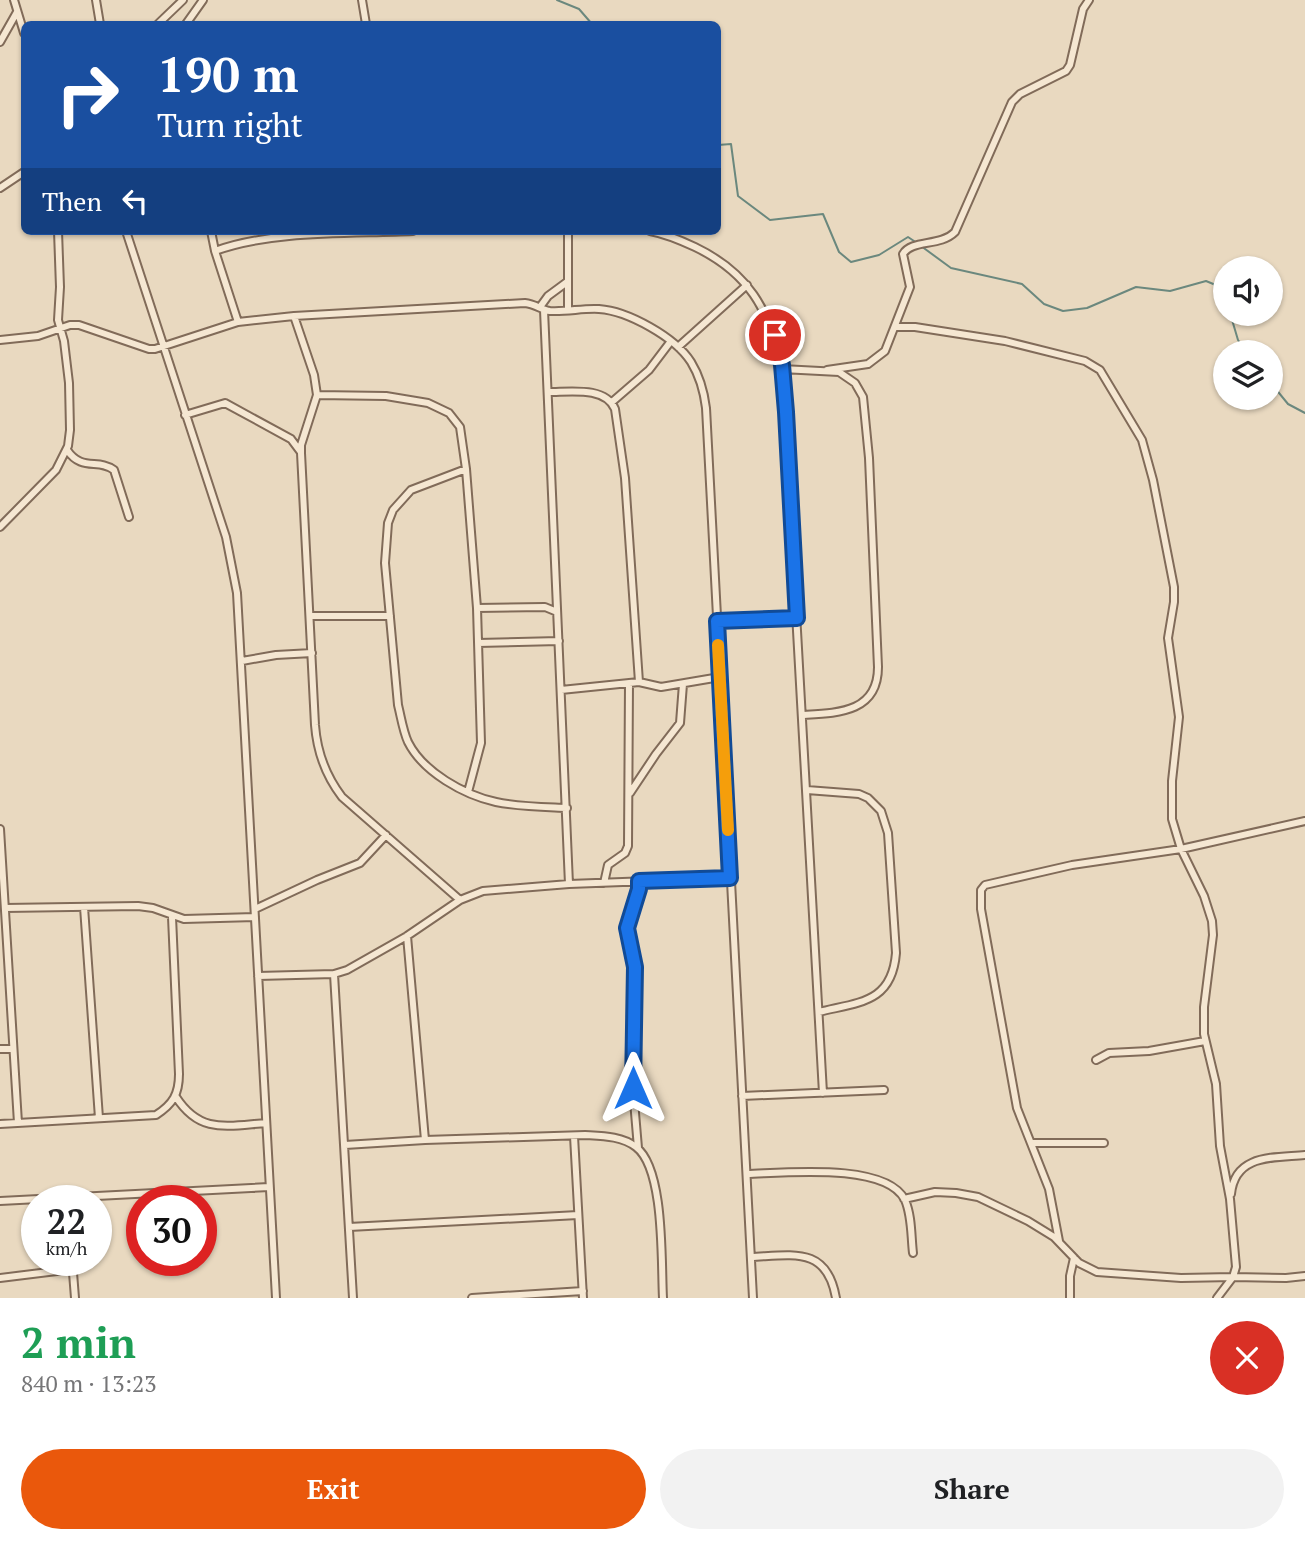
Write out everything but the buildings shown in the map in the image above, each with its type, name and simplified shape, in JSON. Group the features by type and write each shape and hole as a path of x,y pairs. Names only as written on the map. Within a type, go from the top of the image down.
{"street":[{"path":"14,0 21,24"},
{"path":"96,0 100,21"},
{"path":"161,21 183,0"},
{"path":"188,21 203,0"},
{"path":"362,0 366,21"},
{"path":"827,370 868,364 885,351 902,301 910,287 903,254 911,246 944,240 955,232 1012,102 1020,94 1066,71 1070,65 1083,9 1089,0"},
{"path":"0,41 17,12"},
{"path":"0,188 21,174"},
{"path":"0,527 50,477 67,450 71,419 66,356 58,320 58,235"},
{"path":"127,235 226,537 237,593 276,1298"},
{"path":"212,235 238,322"},
{"path":"215,251 244,241 339,235"},
{"path":"568,235 568,310"},
{"path":"666,235 713,257 731,269 747,285 768,317 782,369 823,1093"},
{"path":"567,282 548,296 542,308 569,884"},
{"path":"678,347 747,285"},
{"path":"0,340 38,336 79,325 149,349 163,348 238,322 294,316 525,303 542,308 607,310 641,322 671,341 691,362 700,382 706,408 753,1298"},
{"path":"294,316 314,375 317,395 301,445 301,453 314,725 318,750 342,797 460,900"},
{"path":"895,327 915,327 1004,341 1085,361 1105,376 1136,427 1149,461 1174,587 1168,638 1180,717 1171,806 1174,829 1212,921 1213,935 1204,1007 1205,1041 1216,1084 1220,1146 1236,1250 1233,1277 1217,1298"},
{"path":"612,402 649,370 671,341"},
{"path":"782,369 827,370 850,378 859,389 865,406 869,458 878,676 872,693 855,708 802,715"},
{"path":"548,392 594,393 612,402 615,409 625,478 639,682"},
{"path":"317,395 406,398 444,410 454,417 460,426 477,608 481,743 468,792"},
{"path":"184,415 225,403 291,439 301,453"},
{"path":"67,450 82,463 107,466 114,470 129,517"},
{"path":"466,469 411,490 390,517 384,547 398,705 407,740 416,754 438,775 468,792 495,802 567,808"},
{"path":"477,608 545,607 557,612"},
{"path":"310,616 390,616"},
{"path":"717,621 797,618"},
{"path":"478,643 559,641"},
{"path":"242,661 276,655 312,653"},
{"path":"561,690 639,682 661,687 720,677"},
{"path":"604,883 608,865 627,850 629,683"},
{"path":"629,794 680,723 683,684"},
{"path":"807,790 859,794 881,811 888,832 896,953 893,971 881,993 868,1000 819,1012"},
{"path":"1059,1241 1049,1189 1013,1090 981,909 981,890 985,885 1072,865 1181,849 1305,821"},
{"path":"0,829 5,908 3,940 18,1123"},
{"path":"5,908 146,906 184,919 255,913 317,880 360,863 386,835"},
{"path":"258,976 334,974 347,970 407,936 460,900 484,891 569,884 730,878"},
{"path":"638,1149 633,1088 635,967 627,928 639,881"},
{"path":"84,908 99,1118"},
{"path":"0,1124 156,1115 166,1109 176,1097 179,1074 172,917"},
{"path":"407,936 425,1140"},
{"path":"334,974 354,1298"},
{"path":"1096,1060 1109,1053 1149,1051 1205,1041"},
{"path":"0,1049 13,1049"},
{"path":"743,1096 884,1090"},
{"path":"176,1097 189,1115 210,1124 266,1123"},
{"path":"472,1298 583,1295 575,1136"},
{"path":"345,1145 575,1136 619,1139 638,1149 647,1159 652,1171 657,1193 663,1298"},
{"path":"1031,1143 1104,1143"},
{"path":"1230,1199 1232,1181 1237,1171 1246,1164 1305,1155"},
{"path":"747,1174 859,1174 882,1181 896,1189 904,1199 909,1213 912,1253"},
{"path":"112,1196 270,1186"},
{"path":"904,1199 935,1192 978,1197 1028,1221 1059,1241 1074,1258 1091,1270 1104,1273 1181,1278 1305,1276"},
{"path":"0,1200 21,1200"},
{"path":"349,1227 578,1215"},
{"path":"751,1257 802,1255 816,1259 833,1282 836,1298"},
{"path":"1070,1298 1070,1276 1074,1258"},
{"path":"0,1278 21,1275"},
{"path":"73,1276 75,1298"}],"waterway":[{"path":"557,0 579,9 589,21"},
{"path":"721,145 731,144 738,196 770,220 823,214 839,252 851,262 879,255 908,237 917,243"},
{"path":"921,246 951,268 1022,284 1044,304 1063,311 1087,308 1136,287 1170,291 1206,281 1213,284"},
{"path":"1234,326 1238,340"},
{"path":"1283,398 1288,404 1305,413"}],"slow traffic":[{"path":"718,645 728,830"}],"route":[{"path":"633,1088 632,1020 635,967 627,928 639,881 730,878 717,621 797,618 786,412 782,365 775,335"}]}
